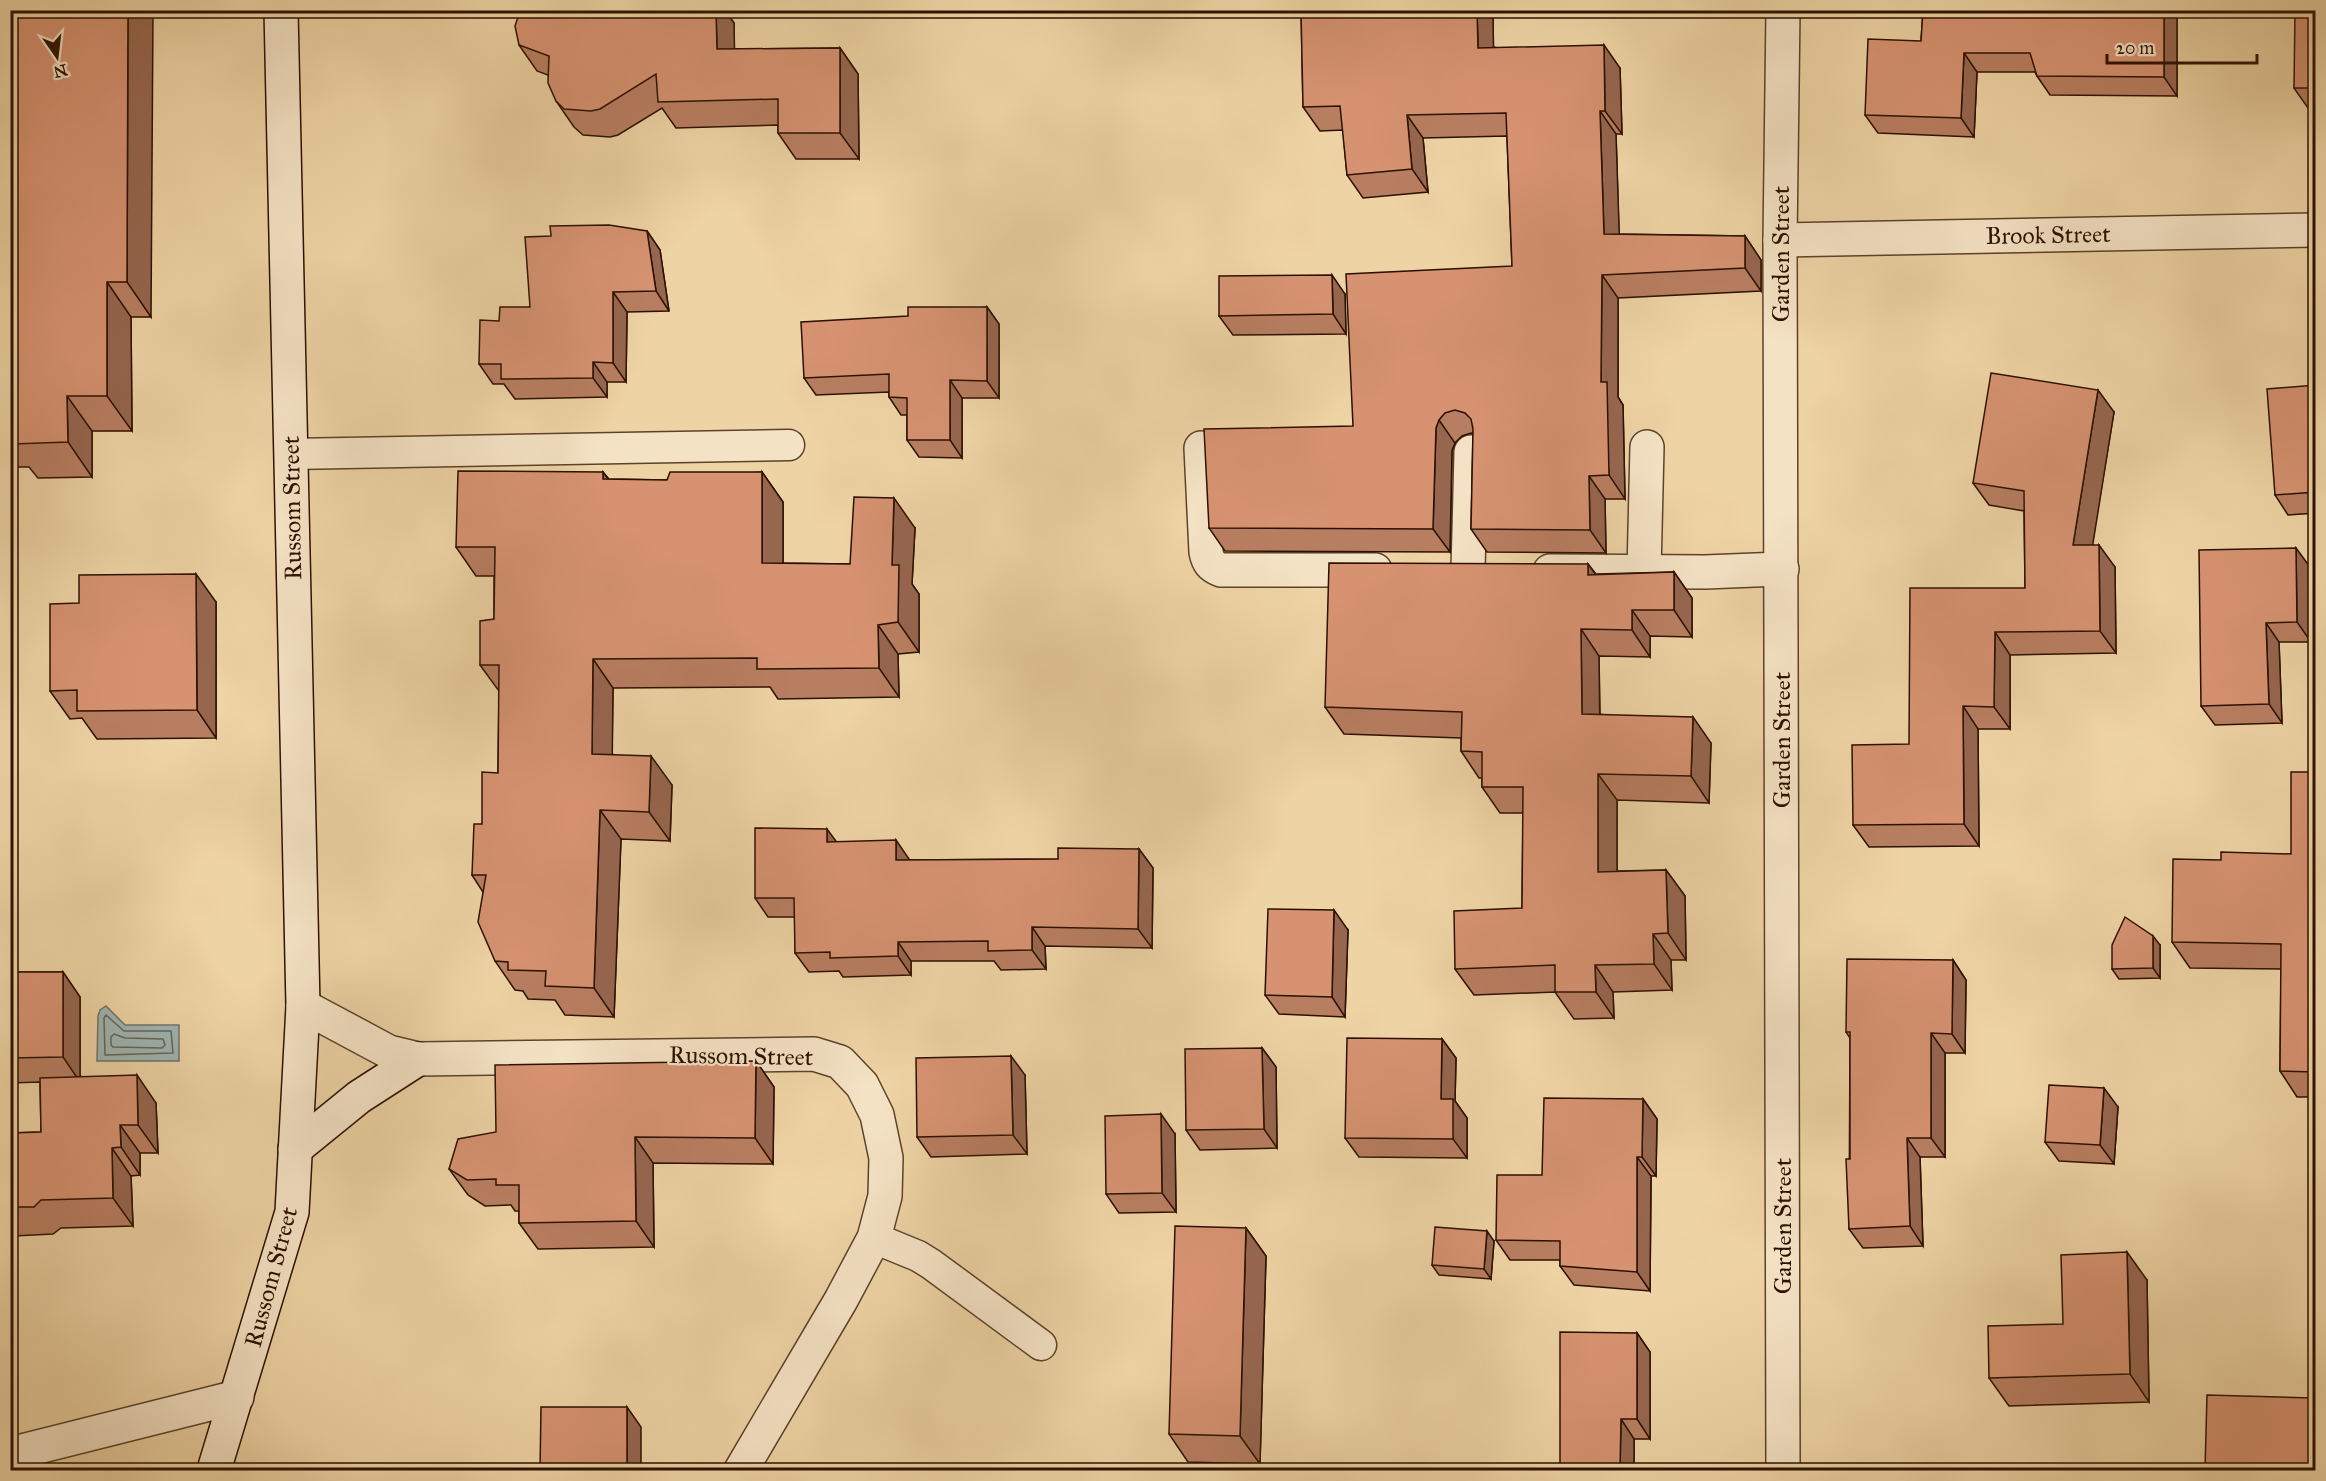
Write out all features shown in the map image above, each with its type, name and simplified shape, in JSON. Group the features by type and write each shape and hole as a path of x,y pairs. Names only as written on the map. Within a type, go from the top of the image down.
{"street":[{"name":"Russom Street","path":"214,1470 292,1212 303,1006 281,10"},
{"name":"Garden Street","path":"1783,10 1780,240 1784,1470"},
{"name":"Brook Street","path":"1780,240 2316,230"},
{"path":"1644,571 1647,447"},
{"path":"1201,448 1206,552 1213,567 1221,570 1705,572 1782,569"},
{"path":"1468,570 1471,452"},
{"name":"Russom Street","path":"303,1006 389,1052 418,1059 814,1054 840,1062 862,1085 877,1115 886,1158 885,1196 874,1238 841,1300 741,1470"},
{"path":"295,1149 359,1097 418,1059"},
{"path":"10,1454 237,1397"}],"lane":[{"path":"291,454 789,445"},
{"path":"874,1238 932,1264 1041,1345"}],"water":[{"path":"106,1006 125,1025 179,1025 179,1061 97,1061 98,1016 100,1010"}],"building":[{"path":"10,10 128,10 127,282 107,282 107,396 67,396 68,442 13,444 12,432 10,432"},
{"path":"523,10 716,10 717,49 840,48 840,133 778,133 778,99 658,102 656,74 600,109 591,111 564,109 556,101 548,83 549,56 519,45 515,26"},
{"path":"1301,10 1477,10 1478,48 1604,45 1605,111 1600,111 1604,234 1745,236 1745,268 1602,275 1601,382 1607,382 1609,475 1589,476 1590,530 1471,529 1473,429 1471,419 1465,413 1455,410 1445,413 1436,428 1433,529 1209,528 1204,429 1353,426 1346,274 1512,266 1506,113 1407,115 1412,169 1347,175 1340,106 1303,107"},
{"path":"1923,10 2164,10 2164,77 2037,76 2030,53 1964,53 1961,118 1865,115 1868,39 1921,41"},
{"path":"2295,10 2316,10 2316,88 2294,88"},
{"path":"609,225 647,231 656,291 613,292 613,363 593,362 593,378 501,379 501,364 479,364 480,320 499,321 500,307 530,307 525,237 551,236 550,226"},
{"path":"1332,275 1333,314 1219,316 1219,276"},
{"path":"908,307 987,307 987,381 950,380 950,440 907,440 907,398 889,397 889,374 804,378 801,322 908,316"},
{"path":"1991,373 2098,390 2073,545 2099,545 2100,631 1995,632 1994,707 1963,706 1964,824 1853,825 1852,745 1909,744 1910,588 2025,588 2024,491 1973,483"},
{"path":"2316,385 2316,492 2275,495 2267,389"},
{"path":"458,471 603,472 603,479 667,480 670,472 762,472 762,563 850,564 854,497 894,498 892,565 899,565 898,622 878,625 879,668 757,669 757,658 593,659 592,754 651,756 649,812 600,810 594,988 545,986 546,971 508,970 508,962 495,961 478,922 486,875 472,875 474,824 482,824 482,772 498,773 499,665 480,665 480,621 494,619 495,547 456,547"},
{"path":"2296,548 2297,622 2266,623 2269,704 2201,706 2199,550"},
{"path":"1329,563 1588,564 1588,575 1674,572 1674,610 1632,610 1632,630 1581,629 1582,714 1693,717 1691,776 1598,774 1598,872 1666,870 1668,933 1653,934 1654,964 1595,965 1596,992 1555,992 1555,965 1455,969 1454,911 1522,908 1523,787 1482,787 1482,752 1461,751 1462,712 1325,707"},
{"path":"196,574 197,710 77,711 77,690 50,691 50,604 79,603 79,575"},
{"path":"2291,772 2316,772 2316,1072 2280,1071 2281,944 2172,942 2173,859 2221,860 2221,852 2291,854"},
{"path":"755,828 827,829 827,842 896,840 896,860 1058,859 1058,848 1139,849 1138,929 1032,927 1032,950 988,951 988,941 898,942 898,956 830,958 830,952 795,953 794,898 755,898"},
{"path":"1268,909 1334,910 1332,997 1265,995"},
{"path":"2125,917 2153,936 2153,968 2112,969 2112,945"},
{"path":"1847,959 1953,960 1952,1034 1931,1033 1931,1138 1907,1138 1910,1226 1849,1229 1846,1159 1850,1159 1850,1032 1846,1032"},
{"path":"10,972 63,972 63,1057 10,1058"},
{"path":"1347,1038 1442,1039 1441,1099 1453,1099 1453,1139 1345,1138"},
{"path":"1262,1048 1264,1129 1186,1130 1185,1049"},
{"path":"1011,1056 1013,1135 917,1137 916,1058"},
{"path":"756,1061 755,1138 635,1137 636,1221 519,1223 519,1185 496,1185 496,1179 467,1180 449,1169 458,1139 496,1132 495,1065"},
{"path":"137,1075 138,1125 120,1125 121,1147 112,1148 113,1198 41,1200 34,1207 10,1207 10,1133 41,1132 40,1078"},
{"path":"2049,1085 2104,1088 2100,1145 2045,1142"},
{"path":"1544,1098 1643,1099 1642,1157 1637,1157 1637,1272 1560,1266 1560,1241 1496,1240 1497,1175 1542,1175"},
{"path":"1161,1114 1162,1193 1106,1194 1105,1116"},
{"path":"1175,1226 1246,1228 1240,1436 1169,1434"},
{"path":"1435,1227 1487,1231 1484,1269 1432,1265"},
{"path":"2127,1252 2130,1374 1989,1378 1988,1326 2063,1324 2061,1255"},
{"path":"1560,1332 1637,1333 1637,1419 1621,1419 1620,1470 1519,1470 1519,1468 1560,1469"},
{"path":"2316,1361 2316,1470 2205,1470 2207,1395 2311,1398"},
{"path":"541,1407 627,1407 627,1470 540,1470"},
{"path":"1895,1466 2006,1466 2006,1470 1895,1470"}]}
